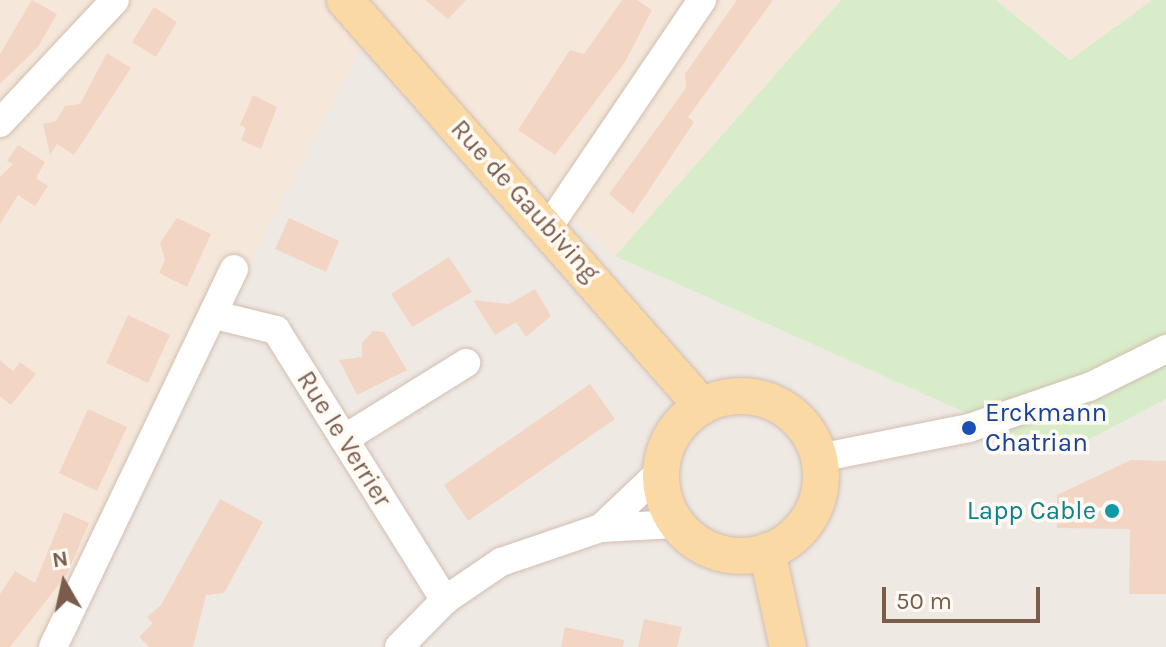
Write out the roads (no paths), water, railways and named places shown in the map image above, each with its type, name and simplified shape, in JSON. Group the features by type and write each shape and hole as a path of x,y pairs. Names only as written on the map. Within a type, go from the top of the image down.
{"main road":[{"name":"Rue de Gaubiving","path":"345,0 549,226 702,406"},
{"path":"750,396 774,403 802,426 819,458 816,504 788,541 767,551 717,553 676,524 660,472 666,446 702,406 750,396"},
{"path":"767,551 788,647"}],"street":[{"path":"0,123 115,0"},
{"path":"549,226 702,0"},
{"path":"53,647 215,315 234,269"},
{"name":"Rue le Verrier","path":"215,315 276,330 445,600"},
{"path":"819,458 969,428 1089,387 1166,349"},
{"path":"344,439 466,363"},
{"path":"601,528 660,472"},
{"path":"399,647 445,600 501,562 601,528 676,524"}],"place":[{"name":"Erckmann Chatrian","path":"969,428"},
{"name":"Lapp Cable","path":"1112,511"}]}
